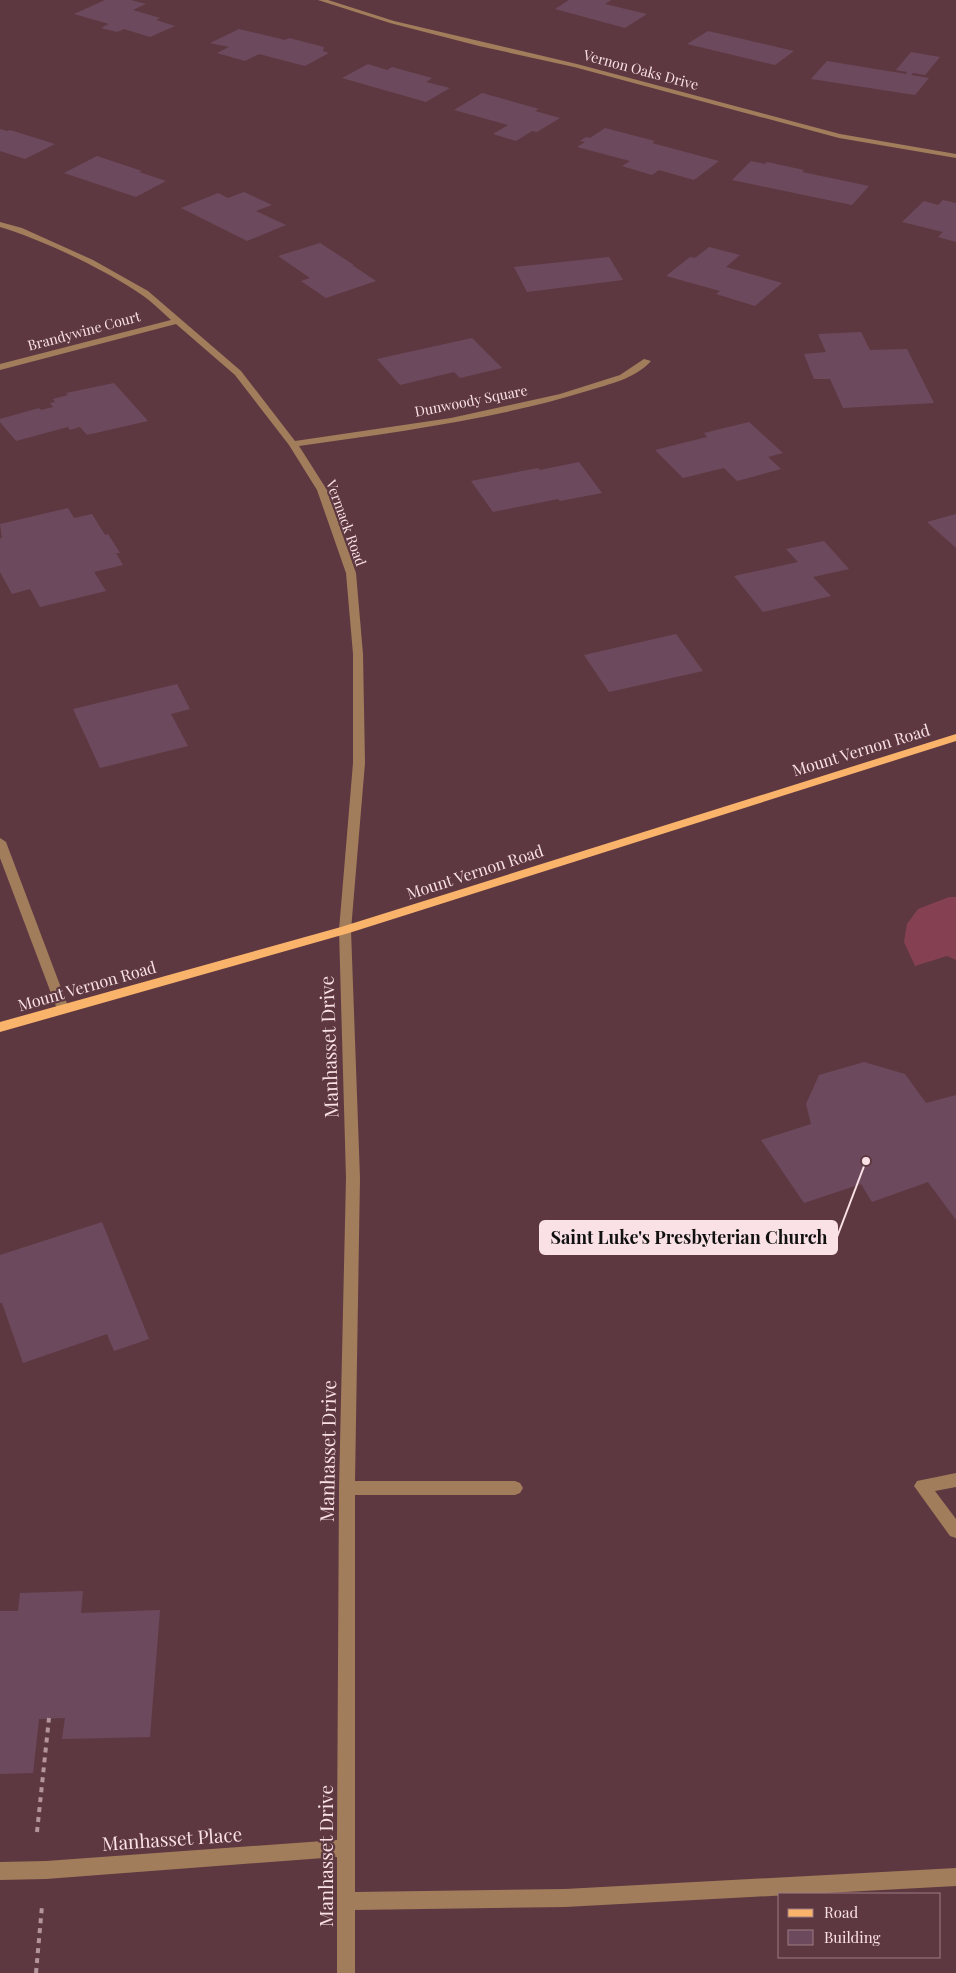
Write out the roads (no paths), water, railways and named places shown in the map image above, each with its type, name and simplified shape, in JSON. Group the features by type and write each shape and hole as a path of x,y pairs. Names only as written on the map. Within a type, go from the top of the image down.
{"main road":[{"name":"Mount Vernon Road","path":"0,1028 345,930 956,737"}],"street":[{"name":"Vernon Oaks Drive","path":"321,0 409,26 574,65 839,136 956,156"},
{"name":"Vermack Road","path":"0,224 19,230 90,262 145,293 238,374 293,444 322,490 351,573 358,654 359,763 345,930"},
{"name":"Brandywine Court","path":"0,367 175,321"},
{"name":"Dunwoody Square","path":"293,444 451,421 562,396 623,377 647,361"},
{"path":"0,842 63,1009"},
{"name":"Manhasset Drive","path":"345,930 353,1178 347,1488 346,1973"},
{"path":"956,1480 922,1486 956,1531"},
{"path":"347,1488 515,1488"},
{"name":"Manhasset Place","path":"0,1871 39,1870 346,1848"},
{"path":"346,1901 565,1898 956,1877"}],"place":[{"name":"Saint Luke's Presbyterian Church","path":"866,1161"}]}
